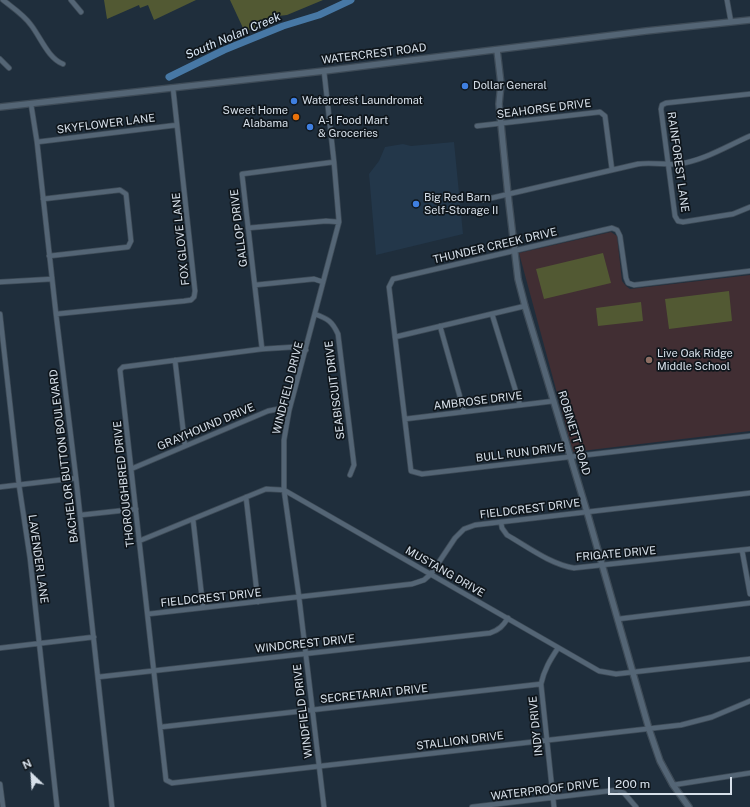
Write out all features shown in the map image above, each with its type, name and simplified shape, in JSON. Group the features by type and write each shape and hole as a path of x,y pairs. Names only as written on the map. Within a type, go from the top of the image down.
{"street":[{"path":"3,0 22,14 51,54 63,64"},
{"path":"70,0 81,12"},
{"path":"727,0 731,22"},
{"name":"WATERCREST ROAD","path":"0,107 750,20"},
{"name":"ROBINETT ROAD","path":"497,50 501,84 499,104 500,123 518,279 571,456 649,729 660,761 673,785 689,807"},
{"path":"0,59 8,68"},
{"name":"WINDFIELD DRIVE","path":"324,70 339,222 289,411 284,440 284,490 299,597 324,807"},
{"name":"FOX GLOVE LANE","path":"56,314 184,301 191,300 194,297 195,291 173,88"},
{"name":"RAINFOREST LANE","path":"750,94 666,103 662,105 661,109 675,216 678,221 683,222 733,214 750,207"},
{"name":"BACHELOR BUTTON BOULEVARD","path":"31,104 37,142 49,256 81,515 112,807"},
{"name":"SEAHORSE DRIVE","path":"477,126 600,112 606,116 612,170"},
{"name":"SKYFLOWER LANE","path":"37,142 177,125"},
{"path":"483,200 638,164 678,164 693,161 750,136"},
{"name":"GALLOP DRIVE","path":"262,349 242,174 334,162"},
{"path":"43,199 120,190 124,191 126,194 132,242 128,247 49,256"},
{"path":"248,228 326,221 339,222"},
{"name":"THUNDER CREEK DRIVE","path":"411,471 389,287 393,279 612,228 617,230 620,236 626,278 628,283 634,285 750,271"},
{"path":"0,282 52,279"},
{"path":"255,285 314,279 323,282"},
{"path":"395,337 525,306"},
{"name":"LAVENDER LANE","path":"0,314 19,484 30,558 58,807"},
{"name":"SEABISCUIT DRIVE","path":"315,314 328,319 338,334 354,465 350,475"},
{"path":"492,314 520,405"},
{"path":"440,326 464,411"},
{"name":"THOROUGHBRED DRIVE","path":"169,782 166,780 155,671 120,370 123,367 262,349 294,347 306,350"},
{"path":"175,360 185,446"},
{"name":"AMBROSE DRIVE","path":"405,419 554,401"},
{"name":"GRAYHOUND DRIVE","path":"131,469 268,411 278,409 289,411"},
{"name":"BULL RUN DRIVE","path":"411,471 422,474 750,436"},
{"path":"0,486 76,478"},
{"name":"MUSTANG DRIVE","path":"139,541 266,489 284,490 599,671 616,674 750,659"},
{"name":"FIELDCREST DRIVE","path":"148,614 412,584 424,580 431,574 455,538 464,529 475,525 750,493"},
{"path":"246,497 258,602"},
{"path":"81,515 136,509"},
{"path":"193,519 203,607"},
{"name":"FRIGATE DRIVE","path":"501,522 502,528 507,535 556,563 574,568 750,549"},
{"path":"742,550 750,594"},
{"path":"618,619 750,603"},
{"name":"WINDCREST DRIVE","path":"98,677 490,633 502,627 508,618"},
{"path":"0,648 94,637"},
{"name":"INDY DRIVE","path":"554,807 541,684 543,673 547,664 558,648"},
{"name":"SECRETARIAT DRIVE","path":"161,727 541,684"},
{"name":"STALLION DRIVE","path":"169,782 172,783 681,725 712,717 750,701"},
{"path":"673,785 750,773"},
{"path":"0,784 2,807"},
{"name":"WATERPROOF DRIVE","path":"472,807 620,791 636,807"}],"shaded area":[{"name":"Big Red Barn Self-Storage II","path":"454,142 463,234 376,255 369,174 379,161 385,147 403,144 411,146"},
{"name":"Live Oak Ridge Middle School","path":"611,232 617,236 622,281 630,289 750,275 750,431 573,452 519,253"}],"green space":[{"path":"104,0 196,0 154,20 148,5 140,8 139,5 107,19"},
{"path":"230,0 323,0 287,15 278,16 257,29 246,30 243,28"},
{"path":"603,253 611,283 544,299 536,269"},
{"path":"729,291 732,321 669,329 665,299"},
{"path":"641,302 643,321 598,326 596,308"}],"waterway":[{"name":"South Nolan Creek","path":"169,77 224,50 283,26 319,15 351,0"}],"place":[{"name":"Dollar General","path":"465,86"},
{"name":"Watercrest Laundromat","path":"294,101"},
{"name":"Sweet Home Alabama","path":"296,117"},
{"name":"A-1 Food Mart & Groceries","path":"310,127"},
{"name":"Big Red Barn Self-Storage II","path":"416,204"},
{"name":"Live Oak Ridge Middle School","path":"649,360"}]}
